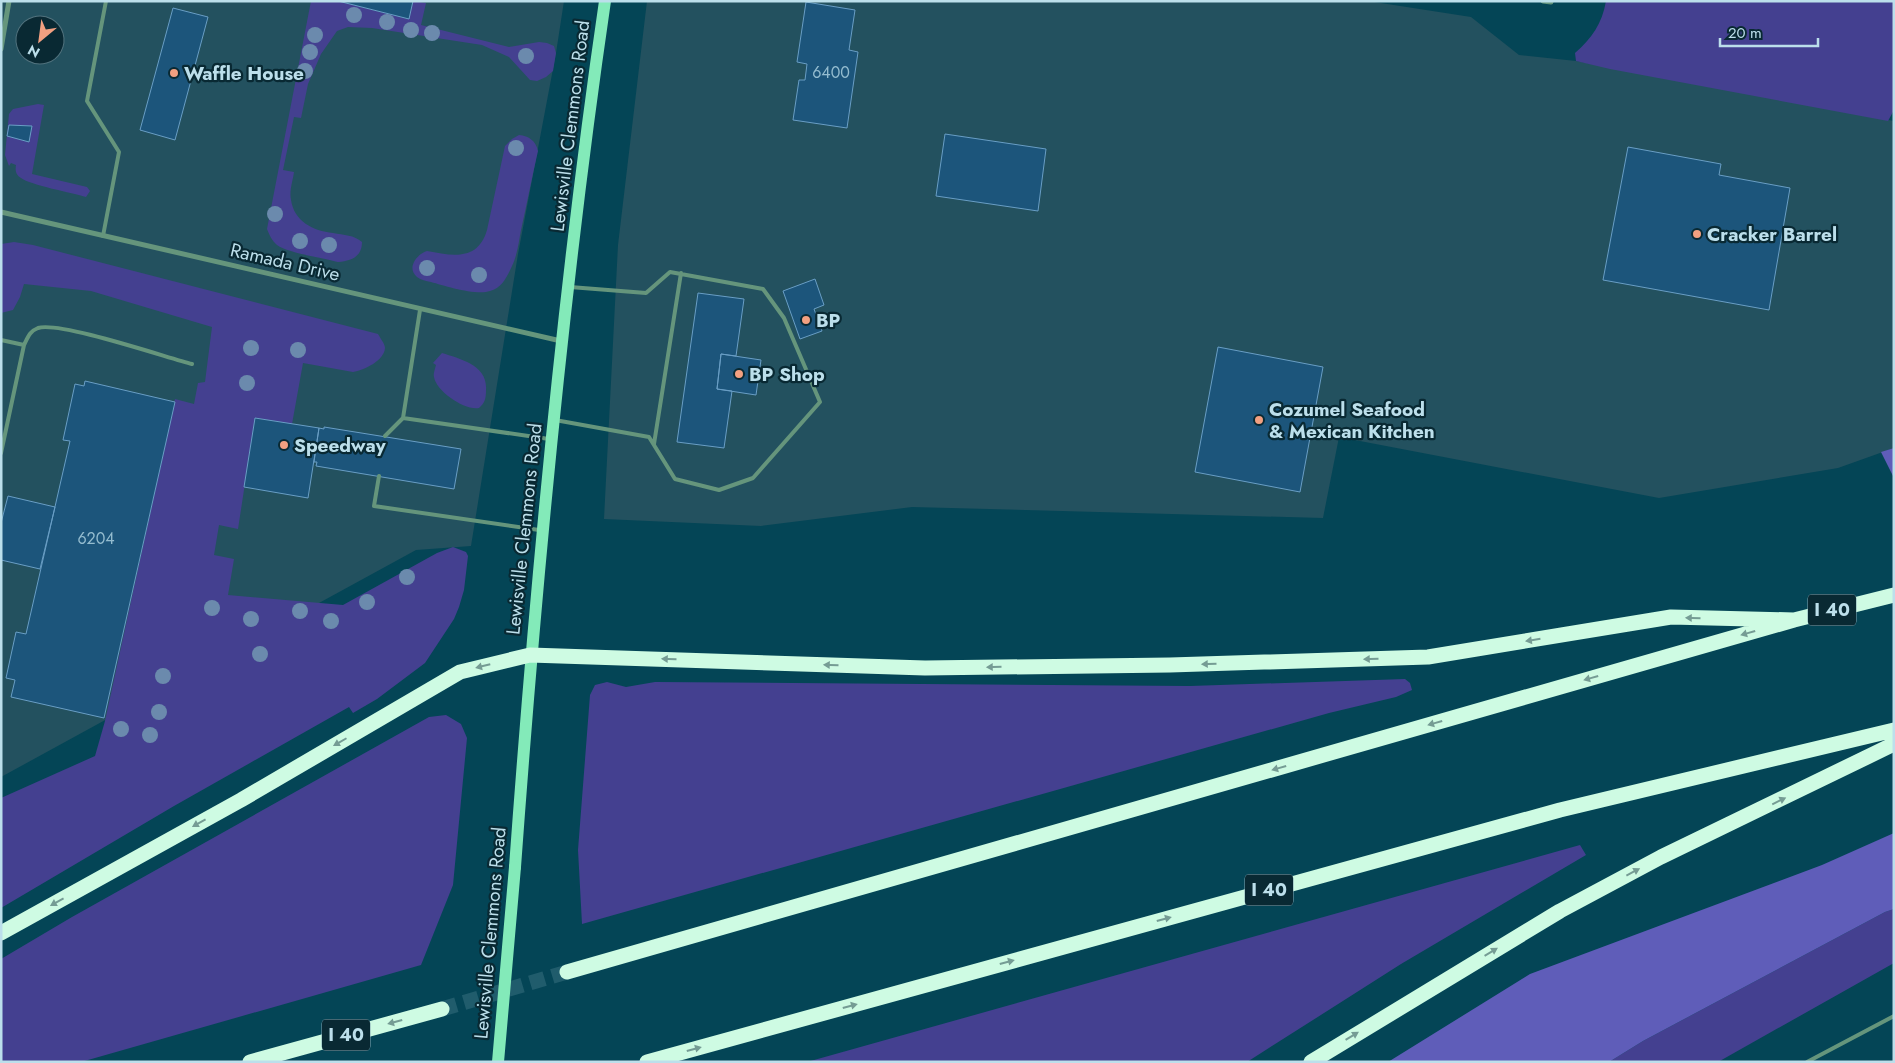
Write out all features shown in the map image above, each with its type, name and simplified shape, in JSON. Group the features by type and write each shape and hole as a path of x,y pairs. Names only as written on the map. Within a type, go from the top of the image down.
{"highway":[{"name":"I 40","path":"567,972 1794,620 1894,595"},
{"path":"1,932 241,800 460,672 530,655 925,668 1170,665 1428,657 1671,618 1794,620"},
{"name":"I 40","path":"647,1062 1560,810 1894,730"},
{"path":"1311,1062 1560,911 1661,858 1894,744"},
{"name":"I 40","path":"250,1062 442,1009"}],"main road":[{"name":"Lewisville Clemmons Road","path":"498,1062 515,867 530,655 544,531 553,420 605,1"}],"street":[{"path":"1,49 9,1"},
{"path":"1543,1 1551,2"},
{"name":"Ramada Drive","path":"1,212 420,310 562,341"}],"lane":[{"path":"103,236 119,152 87,101 106,1"},
{"path":"553,420 649,437 675,479 719,490 754,478 820,402 784,318 763,289 670,272 646,294 569,287"},
{"path":"654,445 681,273"},
{"path":"385,436 403,418 420,310"},
{"path":"1,453 24,345 30,333 40,327 57,327 192,364"},
{"path":"1,340 24,345"},
{"path":"403,418 551,440"},
{"path":"379,476 374,506 544,531"},
{"path":"1806,1062 1894,1016"}],"shaded area":[{"path":"1,1 564,1 518,254 471,546 416,550 1,777"},
{"path":"311,1 338,1 408,19 413,1 426,3 421,25 509,47 539,42 547,43 554,46 556,53 553,71 537,81 530,80 509,57 482,45 372,28 348,27 337,31 321,54 308,84 301,118 294,117 283,170 294,172 291,197 293,207 300,219 318,230 345,235 362,242 358,255 338,262 282,248 274,242 267,229"},
{"path":"647,1 1368,1 1471,17 1519,55 1576,61 1894,121 1894,448 1838,468 1659,498 1339,437 1323,518 912,507 761,526 604,519 618,245"},
{"path":"1606,1 1894,1 1894,110 1888,121 1576,61 1575,53 1599,24"},
{"path":"38,104 44,105 32,174 87,187 90,191 86,197 26,181 17,174 16,165 11,163 9,166 5,155 9,114 13,109"},
{"path":"519,135 532,140 536,144 538,151 517,253 504,282 494,290 477,292 452,288 417,277 413,270 414,262 423,253 427,251 455,255 463,254 471,252 483,240 487,230 505,146"},
{"path":"14,242 33,245 378,334 385,348 384,353 368,367 353,372 303,363 292,424 255,418 238,529 219,525 214,555 234,559 228,595 343,605 437,553 453,547 466,552 468,556 464,590 459,607 454,619 425,663 377,699 353,713 349,707 174,806 1,908 1,798 95,756 105,721 175,399 194,404 198,383 205,382 212,327 91,291 24,284 13,310 1,313 1,244"},
{"path":"442,353 472,364 478,369 485,381 486,390 484,402 479,408 459,403 445,394 440,388 434,377 436,365 433,363"},
{"path":"1894,448 1894,478 1881,452"},
{"path":"1405,679 1410,683 1412,690 1396,697 1329,713 582,924 578,850 590,695 595,685 607,682 626,687 655,682 1190,686"},
{"path":"446,715 461,724 467,738 453,885 421,965 81,1062 1,1062 1,959 72,917 429,717"},
{"path":"1894,833 1894,909 1885,912 1643,1041 1609,1062 1388,1062 1530,974 1822,865"},
{"path":"1580,845 1586,855 1401,964 1247,1062 807,1062"},
{"path":"1894,909 1894,963 1718,1062 1609,1062 1643,1041 1885,912"}],"building":[{"path":"338,1 413,1 409,19"},
{"path":"806,2 855,10 849,50 858,52 847,128 793,120 799,80 805,80 807,64 797,62"},
{"name":"Waffle House","path":"173,8 208,17 175,140 140,130"},
{"path":"9,125 32,126 29,142 7,136"},
{"path":"945,134 1046,149 1038,211 936,196"},
{"name":"Cracker Barrel","path":"1628,147 1721,164 1719,175 1790,188 1769,310 1603,280"},
{"name":"BP","path":"815,279 824,305 814,309 822,331 800,339 783,291"},
{"path":"698,293 744,299 736,356 721,354 717,389 732,391 724,448 677,442"},
{"name":"Cozumel Seafood & Mexican Kitchen","path":"1218,347 1323,367 1300,492 1195,472"},
{"name":"BP Shop","path":"721,354 761,360 756,395 717,389"},
{"path":"85,381 175,402 104,718 11,697 15,680 6,678 16,632 26,634 70,441 63,440 75,384 84,386"},
{"name":"Speedway","path":"255,418 319,428 308,498 244,487"},
{"name":"Speedway","path":"324,427 461,449 454,489 316,466 317,462 314,462 319,428 324,429"},
{"path":"8,496 55,507 40,569 1,560 1,523"}],"tunnel":[{"path":"442,1009 567,972"}],"place":[{"name":"Waffle House","path":"174,73"},
{"name":"Cracker Barrel","path":"1697,234"},
{"name":"BP","path":"806,320"},
{"name":"BP Shop","path":"739,374"},
{"name":"Cozumel Seafood & Mexican Kitchen","path":"1259,420"},
{"name":"Speedway","path":"284,445"}]}
